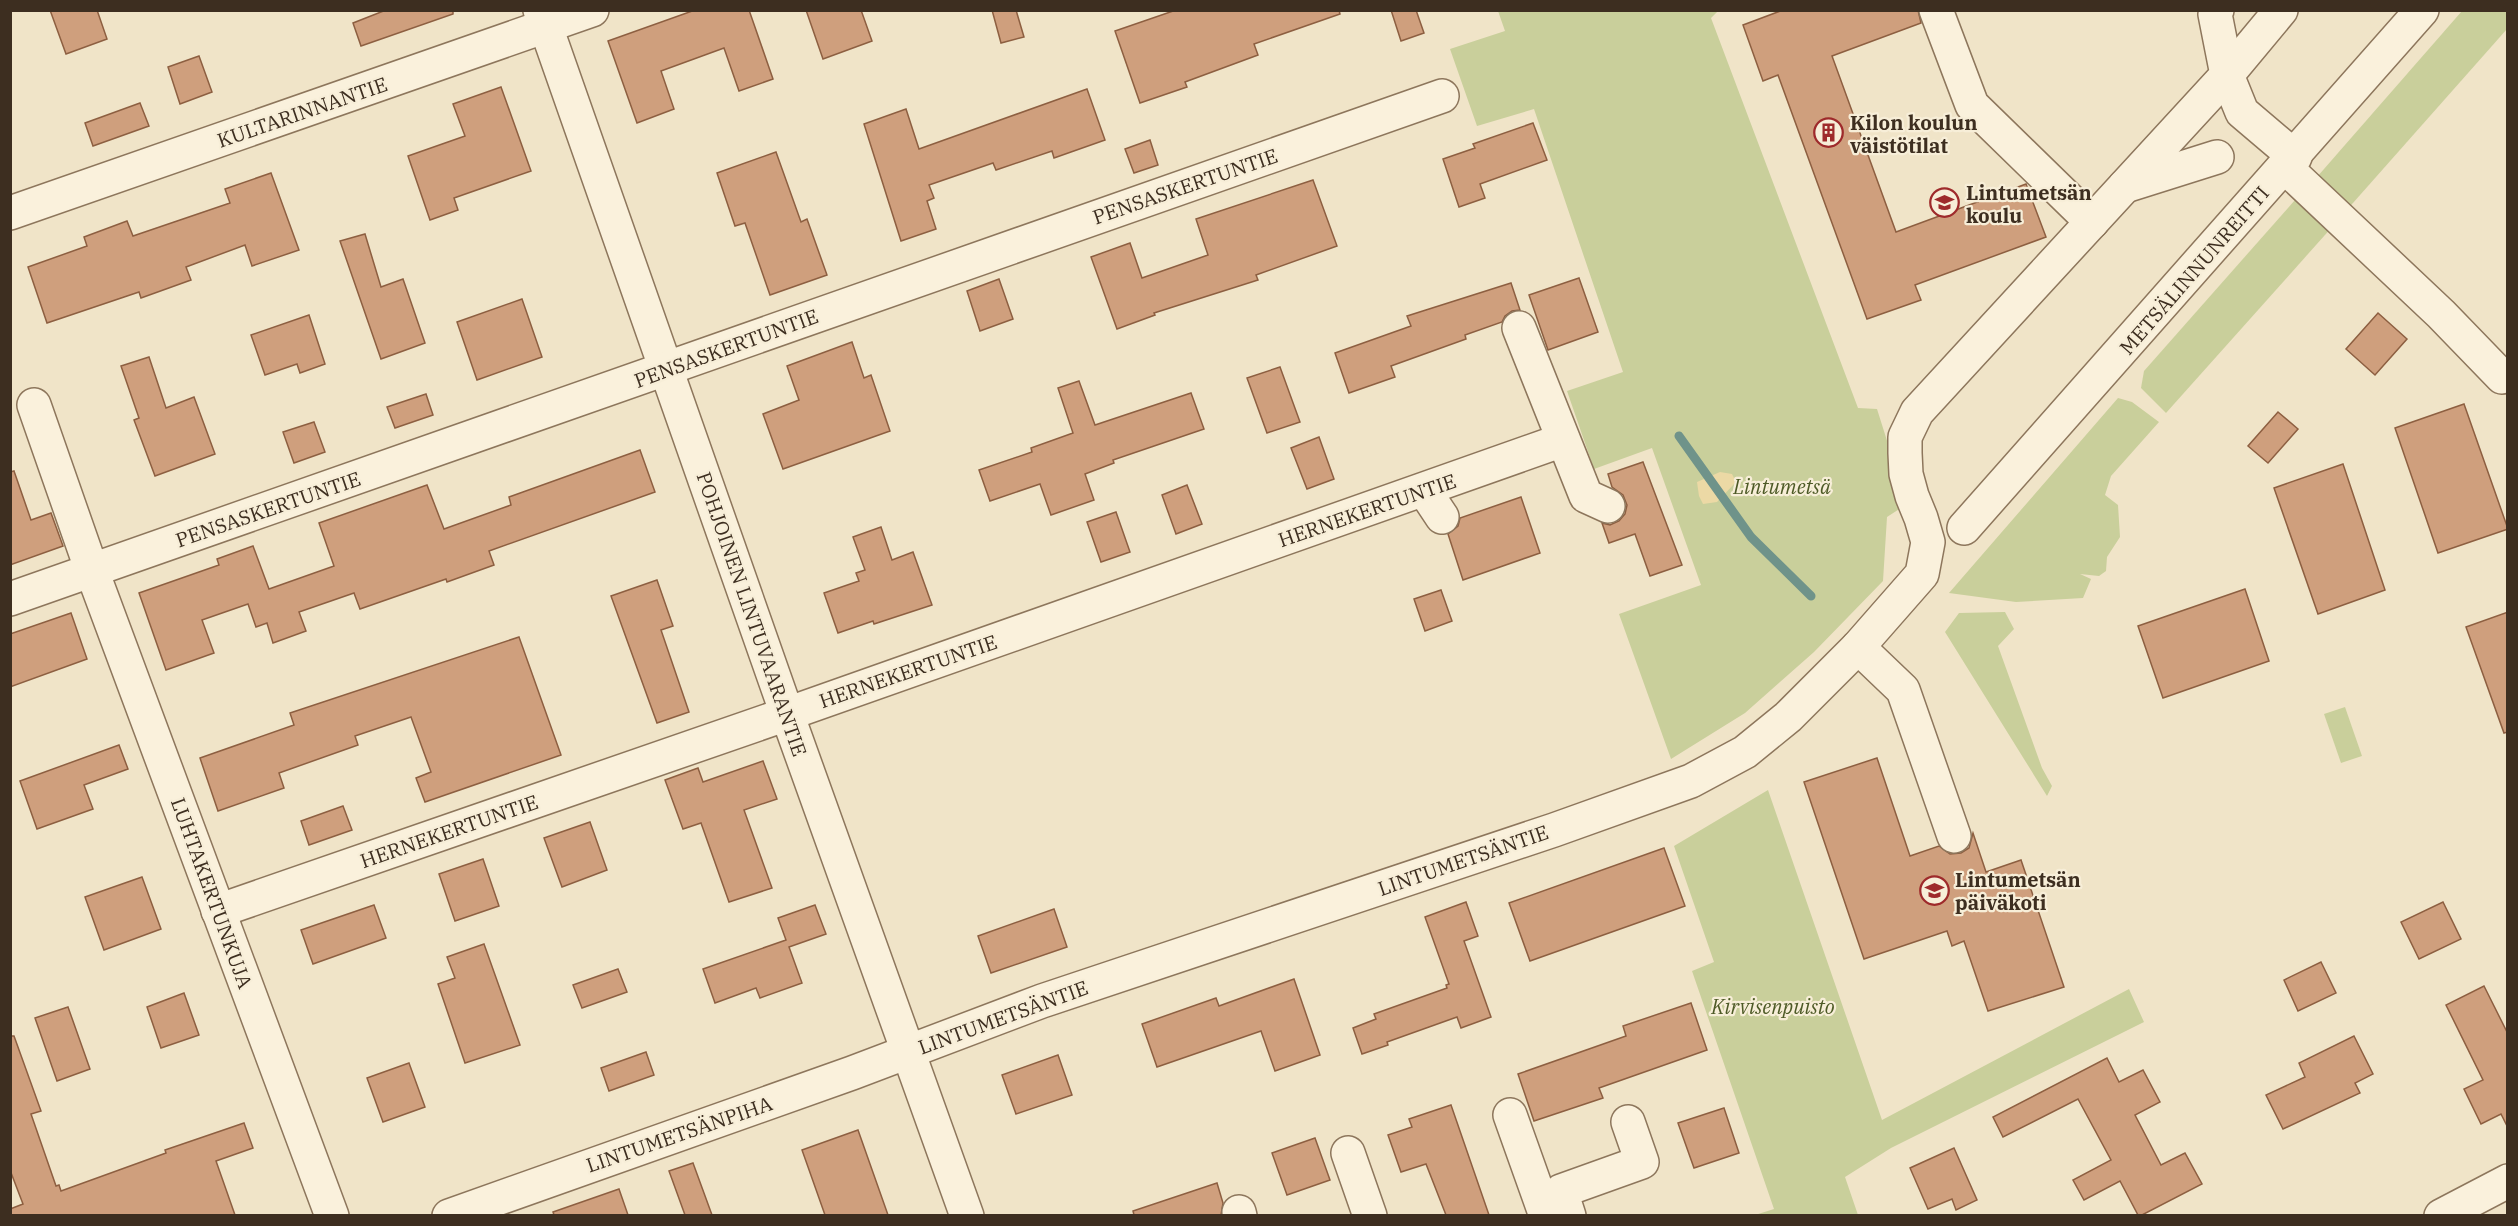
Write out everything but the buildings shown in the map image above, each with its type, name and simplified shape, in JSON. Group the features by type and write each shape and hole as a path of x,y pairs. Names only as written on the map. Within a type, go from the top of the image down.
{"street":[{"name":"KULTARINNANTIE","path":"10,213 543,19 592,10"},
{"path":"1936,10 1972,105 2092,222 2227,75 2281,10"},
{"path":"2217,10 2227,75 2242,111 2502,376"},
{"name":"METSÄLINNUNREITTI","path":"1964,528 2422,10"},
{"name":"POHJOINEN LINTUVAARANTIE","path":"543,19 787,714 967,1215"},
{"name":"PENSASKERTUNTIE","path":"10,599 1442,96"},
{"path":"2123,187 2217,157"},
{"name":"LINTUMETSÄNTIE","path":"909,1051 1042,1001 1691,781 1754,745 1788,717 1858,647 1922,574 1928,542 1906,474 1905,437 1917,412 2092,222"},
{"path":"1519,328 1586,496 1608,506"},
{"name":"LUHTAKERTUNKUJA","path":"34,405 92,571 332,1215"},
{"name":"HERNEKERTUNTIE","path":"218,911 787,714 1563,440"},
{"path":"1424,490 1442,517"},
{"path":"1858,647 1903,690 1954,836"},
{"name":"LINTUMETSÄNPIHA","path":"449,1215 909,1051"},
{"path":"1510,1115 1546,1215"},
{"path":"1569,1215 1561,1191 1642,1162 1628,1122"},
{"path":"1348,1153 1370,1215"},
{"path":"2441,1215 2505,1189"}],"green space":[{"name":"Lintumetsä","path":"1498,11 1718,11 1711,18 1858,408 1877,409 1907,504 1887,517 1883,581 1814,652 1745,713 1671,759 1619,614 1701,585 1652,448 1594,469 1567,391 1623,372 1534,109 1477,126 1450,49 1505,31"},
{"path":"2462,11 2507,11 2507,29 2345,212 2317,177"},
{"path":"2295,200 2333,226 2166,413 2141,388 2144,371"},
{"path":"2118,398 2132,402 2159,422 2111,476 2105,495 2118,505 2120,537 2107,557 2106,571 2099,576 2080,574 2091,579 2083,598 2016,602 1949,593"},
{"path":"2005,612 2014,629 1998,646 2042,768 2052,786 2047,796 1945,632 1959,613"},
{"path":"2345,707 2362,756 2341,763 2324,714"},
{"name":"Kirvisenpuisto","path":"1768,790 1882,1120 2129,989 2144,1022 1891,1148 1845,1177 1858,1215 1755,1215 1774,1209 1692,971 1714,962 1674,846"}],"sand":[{"path":"1720,472 1732,474 1736,482 1717,502 1703,504 1697,482"}],"waterway":[{"path":"1679,436 1751,537 1811,596"}],"place":[{"name":"Kilon koulun väistötilat","path":"1829,133"},
{"name":"Lintumetsän koulu","path":"1945,203"},
{"name":"Lintumetsän päiväkoti","path":"1934,890"}]}
